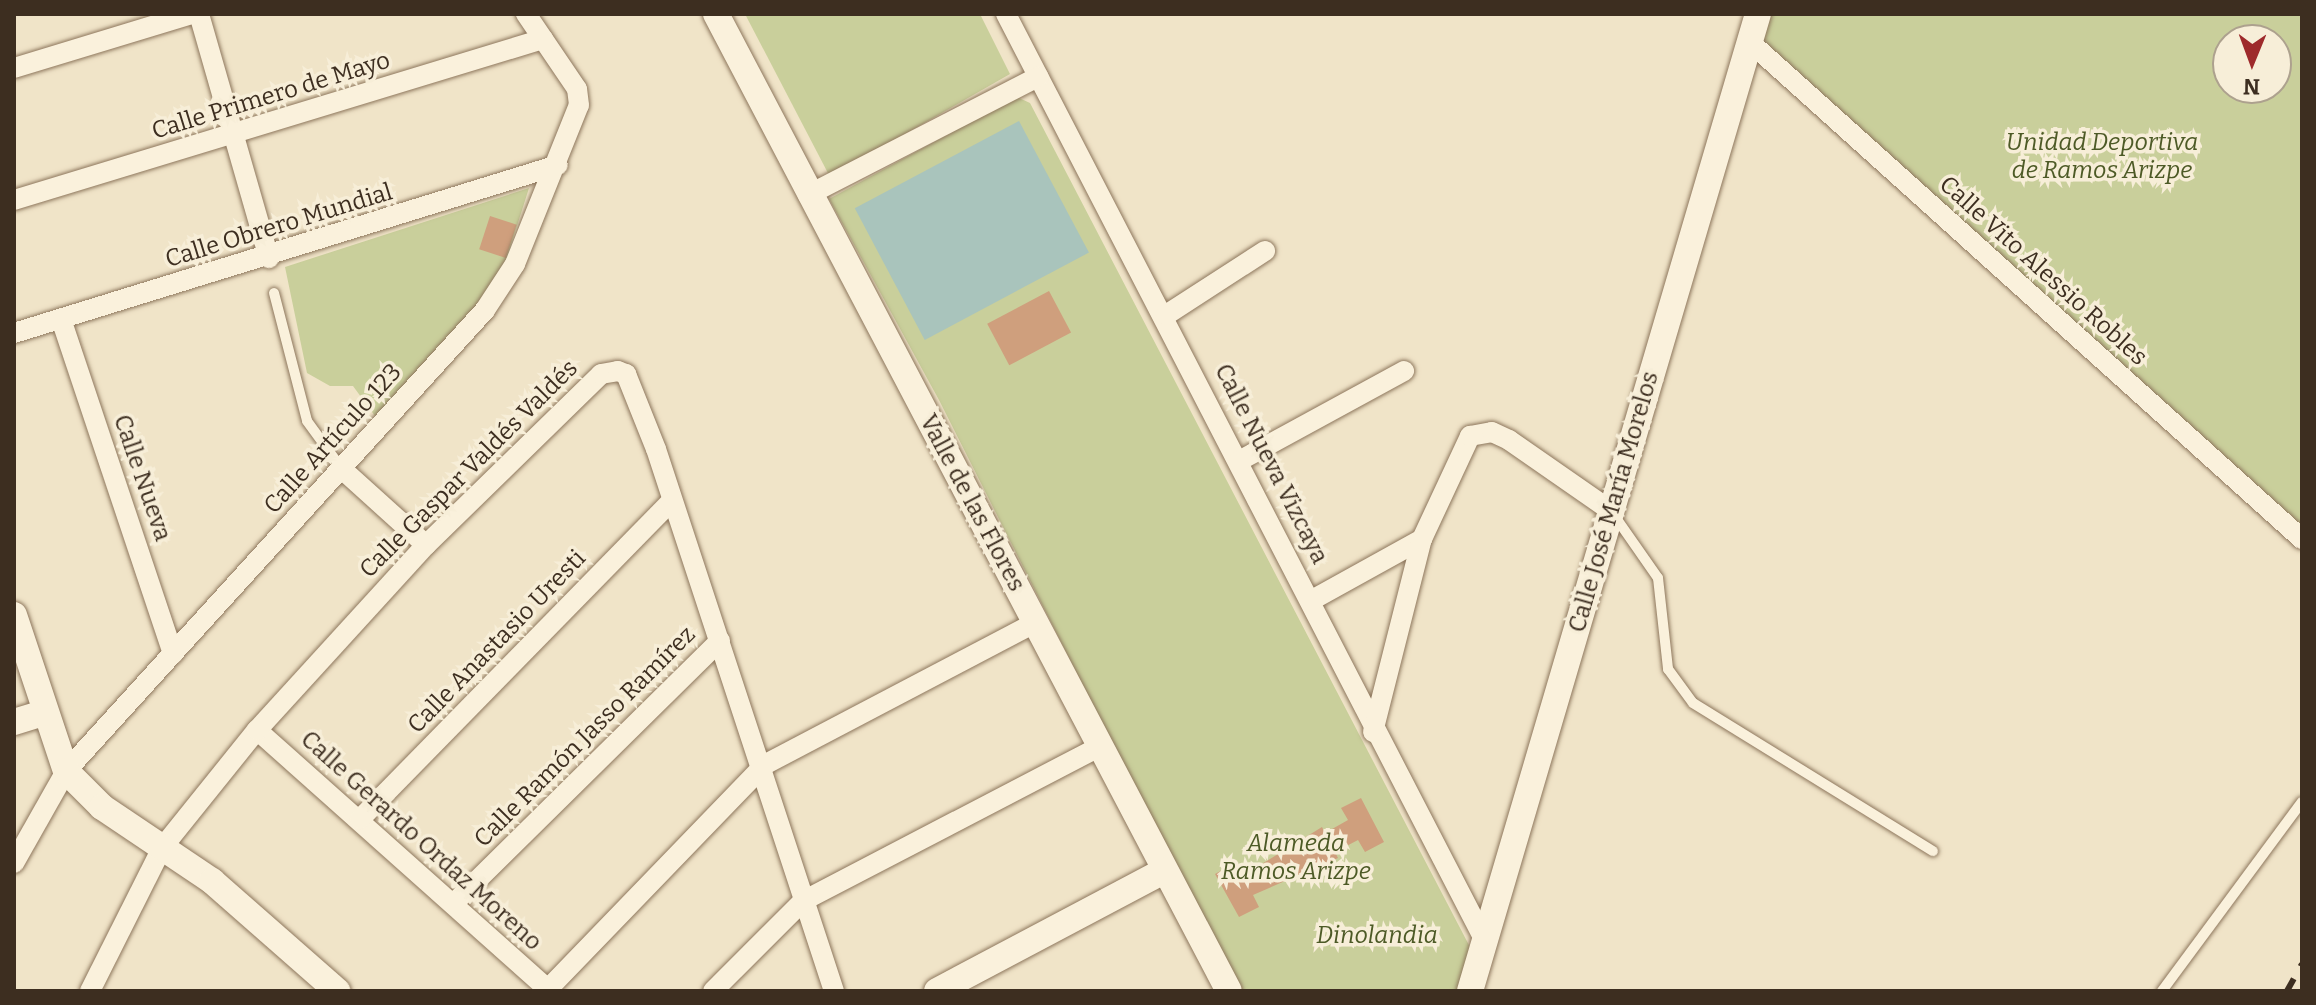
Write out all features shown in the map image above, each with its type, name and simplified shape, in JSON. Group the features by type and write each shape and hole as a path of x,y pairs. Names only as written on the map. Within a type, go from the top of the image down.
{"street":[{"path":"14,68 192,14"},
{"path":"199,14 237,133 269,258"},
{"name":"Calle Artículo 123","path":"16,854 66,771 485,310 515,264 575,122 577,89 526,14"},
{"name":"Valle de las Flores","path":"716,14 1226,990"},
{"name":"Calle Nueva Vizcaya","path":"1006,14 1166,315 1312,600 1373,732 1484,939"},
{"name":"Calle José María Morelos","path":"1470,991 1758,14"},
{"name":"Calle Primero de Mayo","path":"14,200 543,39"},
{"name":"Calle Vito Alessio Robles","path":"1750,42 2302,539"},
{"path":"808,195 1038,77"},
{"name":"Calle Obrero Mundial","path":"14,333 269,258 558,165"},
{"path":"1166,315 1265,251"},
{"name":"Calle Nueva","path":"61,319 173,654"},
{"name":"Calle Gaspar Valdés Valdés","path":"100,987 162,848 257,730 426,545 608,371 626,374 764,765 803,901 834,991"},
{"path":"1239,461 1404,371"},
{"path":"1373,732 1422,539 1458,450 1470,436 1492,432 1611,511"},
{"path":"342,469 426,545"},
{"name":"Calle Anastasio Uresti","path":"360,819 671,501"},
{"path":"1312,600 1422,539"},
{"path":"14,615 44,713 66,771 102,807 212,881 337,991"},
{"path":"549,990 764,765 1035,623"},
{"name":"Calle Ramón Jasso Ramírez","path":"453,904 720,641"},
{"path":"14,722 44,713"},
{"name":"Calle Gerardo Ordaz Moreno","path":"257,730 549,990"},
{"path":"713,991 803,901 1099,747"},
{"path":"937,991 1164,871"}],"lane":[{"path":"274,293 307,421 342,469"},
{"path":"1611,511 1658,578 1668,669 1693,703 1933,851"},
{"path":"2162,991 2302,802"}],"green space":[{"path":"745,14 980,14 1010,74 830,177"},
{"name":"Unidad Deportiva de Ramos Arizpe","path":"1766,14 2302,14 2302,530 1758,38"},
{"name":"Alameda Ramos Arizpe","path":"1017,97 1030,103 1471,949 1460,991 1237,991 939,400 829,199"},
{"path":"529,188 496,292 375,416 353,386 330,386 307,373 285,267"}],"water":[{"path":"1019,121 1089,253 925,340 855,208"}],"building":[{"path":"490,216 517,225 506,258 479,249"},
{"path":"1049,291 1071,332 1009,365 987,324"},
{"path":"1361,798 1384,842 1365,852 1358,840 1335,852 1338,858 1253,895 1259,907 1239,917 1215,874 1237,862 1244,875 1322,827 1325,833 1348,820 1341,808"}],"railway":[{"path":"2287,991 2302,964"}],"park label":[{"name":"Dinolandia","path":"1377,936"}]}
